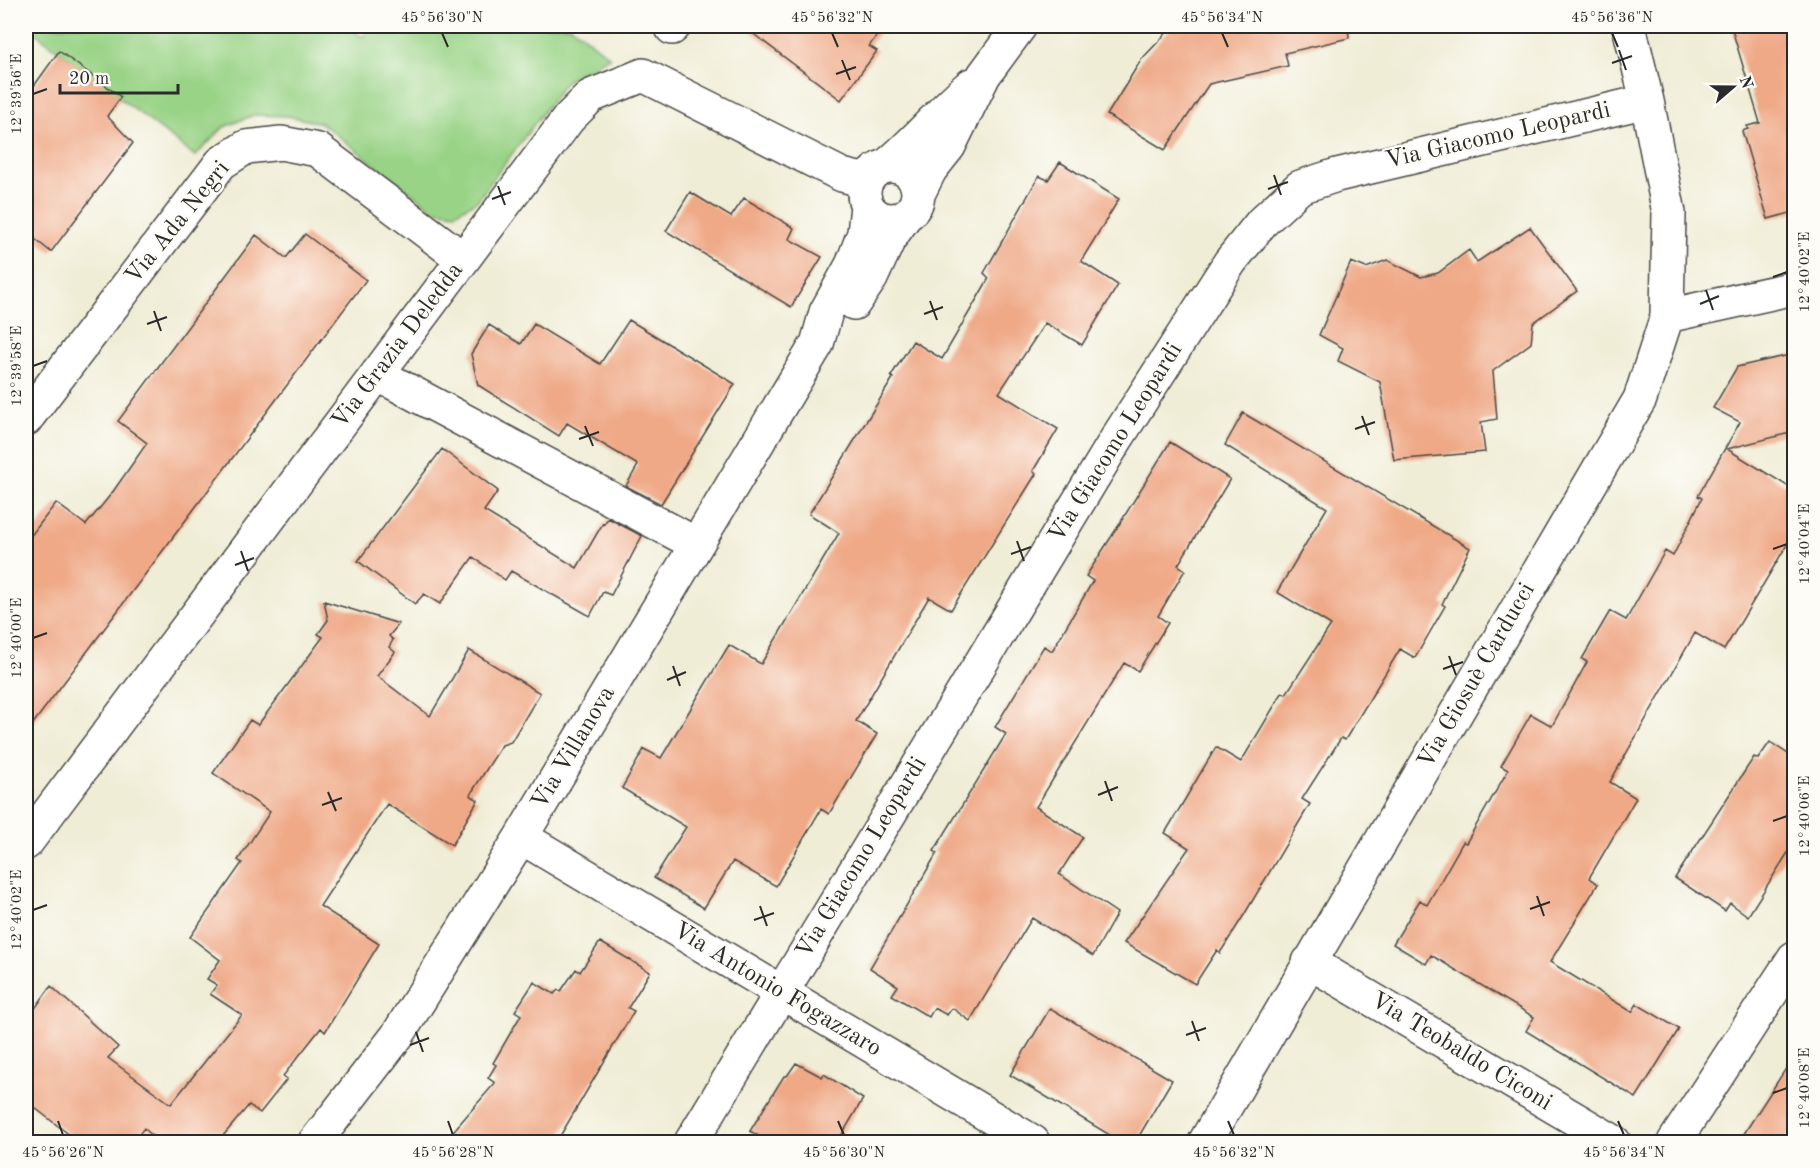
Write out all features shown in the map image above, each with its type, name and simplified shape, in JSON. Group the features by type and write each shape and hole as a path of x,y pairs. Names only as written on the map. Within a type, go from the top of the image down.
{"street":[{"name":"Via Villanova","path":"817,344 843,320 871,278 889,239 912,205 930,170 949,146 984,75 1020,26"},
{"name":"Via Giosuè Carducci","path":"1205,1143 1640,399 1667,316 1669,213 1647,101 1629,26"},
{"name":"Via Grazia Deledda","path":"26,843 569,118 591,96 643,75 842,175 873,184"},
{"name":"Via Villanova","path":"315,1143 397,1036 521,837 817,344 826,312 852,265 864,233 873,184 953,100 984,75"},
{"name":"Via Giacomo Leopardi","path":"690,1143 1117,438 1230,262 1262,222 1300,187 1337,175 1647,101"},
{"name":"Via Ada Negri","path":"26,419 221,163 246,147 281,143 318,150 463,259"},
{"path":"898,166 909,172 916,182 912,205 896,219 885,219 874,214 873,184 898,166"},
{"path":"1667,316 1794,288"},
{"path":"377,374 696,544"},
{"name":"Via Antonio Fogazzaro","path":"521,837 1033,1143"},
{"path":"1674,1143 1794,958"},
{"name":"Via Teobaldo Ciconi","path":"1309,962 1614,1143"}],"green space":[{"path":"26,26 347,26 363,37 372,26 571,26 610,57 567,80 477,201 455,213 434,210 321,123 287,116 254,115 224,127 195,156 34,32 26,43"}],"building":[{"path":"743,26 884,26 869,46 877,51 841,100"},
{"path":"1173,26 1348,26 1349,38 1285,53 1288,66 1209,84 1165,150 1107,115 1141,60"},
{"path":"1731,26 1794,26 1794,212 1768,219 1742,131 1748,129 1747,126 1760,123"},
{"path":"59,51 121,97 107,116 133,143 51,252 26,232 26,97"},
{"path":"1060,162 1119,199 1081,261 1118,285 1082,345 1045,323 999,393 1058,429 1033,471 1036,474 951,610 929,597 856,721 877,734 829,814 821,809 776,886 733,861 704,908 654,878 686,827 622,788 644,749 661,758 729,645 761,664 839,533 809,514 893,378 891,376 913,341 942,359 989,278 984,273 1039,176 1048,180"},
{"path":"690,192 731,217 744,198 794,228 789,239 822,257 791,307 666,231"},
{"path":"1530,227 1577,291 1533,323 1531,343 1493,371 1497,419 1481,422 1485,452 1394,460 1380,382 1338,361 1343,348 1319,335 1351,262 1366,268 1387,260 1421,277 1438,273 1469,250 1477,262"},
{"path":"305,234 366,280 26,733 26,542 56,503 86,525 112,493 147,443 118,421 256,235 286,258"},
{"path":"629,320 735,384 661,504 626,486 638,465 567,423 559,436 478,385 471,354 489,325 521,344 534,324 600,364"},
{"path":"1794,354 1794,432 1727,449 1794,490 1794,533 1724,650 1695,633 1610,782 1636,798 1589,878 1598,884 1550,962 1632,1012 1637,1004 1679,1029 1636,1098 1526,1031 1534,1017 1431,955 1426,964 1393,944 1420,900 1427,905 1463,842 1466,843 1508,770 1501,766 1531,714 1552,726 1587,662 1582,659 1610,611 1626,620 1665,551 1673,556 1702,498 1698,496 1740,422 1713,408 1737,367"},
{"path":"1243,413 1470,548 1442,604 1445,606 1415,658 1400,649 1345,740 1341,738 1302,799 1310,804 1244,915 1220,953 1217,950 1195,984 1124,943 1189,848 1165,833 1216,747 1241,762 1282,693 1286,694 1331,625 1277,592 1327,508 1225,445"},
{"path":"1170,442 1230,479 1178,565 1185,570 1158,616 1168,623 1138,671 1124,663 1036,807 1083,837 1059,874 1117,913 1093,956 1032,918 970,1021 952,1008 947,1015 934,1008 929,1017 892,995 898,986 870,968 937,853 934,851 1006,734 995,727 1044,646 1052,651 1093,581 1086,576"},
{"path":"442,449 498,491 484,511 577,568 608,518 642,536 611,595 603,592 590,616 511,571 505,580 473,557 440,604 424,594 415,604 358,561"},
{"path":"324,601 399,624 389,636 393,640 389,647 395,652 377,676 430,716 469,650 540,693 511,742 502,745 470,795 478,800 452,845 387,804 320,906 379,944 325,1032 321,1028 283,1076 287,1079 260,1113 249,1105 217,1143 160,1143 144,1128 132,1143 80,1143 26,1101 26,1021 51,986 118,1047 108,1058 171,1104 242,1015 210,994 217,985 207,979 220,960 190,937 242,863 238,860 270,812 213,773 250,720 258,725 323,637 318,634 328,620"},
{"path":"1770,742 1794,758 1794,843 1748,916 1730,903 1725,911 1675,878 1754,757 1758,759"},
{"path":"600,942 650,972 628,1008 634,1011 556,1143 443,1143 495,1083 488,1078 496,1065 493,1063 521,1015 515,1011 534,982 554,994 558,990 561,991 576,969 580,972"},
{"path":"1050,1008 1172,1080 1135,1143 1123,1143 1010,1075"},
{"path":"1794,1056 1794,1143 1738,1143"},
{"path":"796,1063 822,1077 824,1074 863,1099 837,1143 771,1143 750,1131 784,1076 787,1076"}]}
